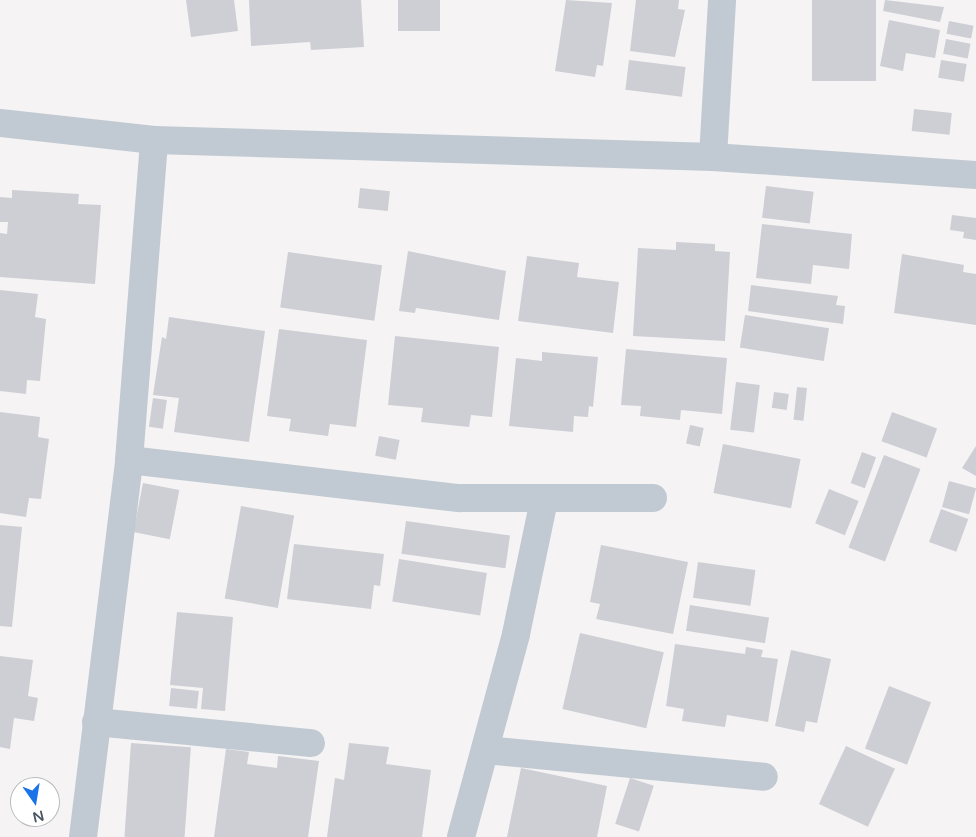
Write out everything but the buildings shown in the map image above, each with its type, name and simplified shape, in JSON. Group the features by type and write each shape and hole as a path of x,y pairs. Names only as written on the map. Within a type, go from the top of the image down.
{"street":[{"path":"712,157 722,0"},
{"path":"0,124 154,140 712,157 976,175"},
{"path":"83,837 129,460 154,140"},
{"path":"129,460 367,490 459,498 544,500 653,498"},
{"path":"461,837 516,634 544,500"},
{"path":"96,722 312,743"},
{"path":"486,750 764,777"}]}
